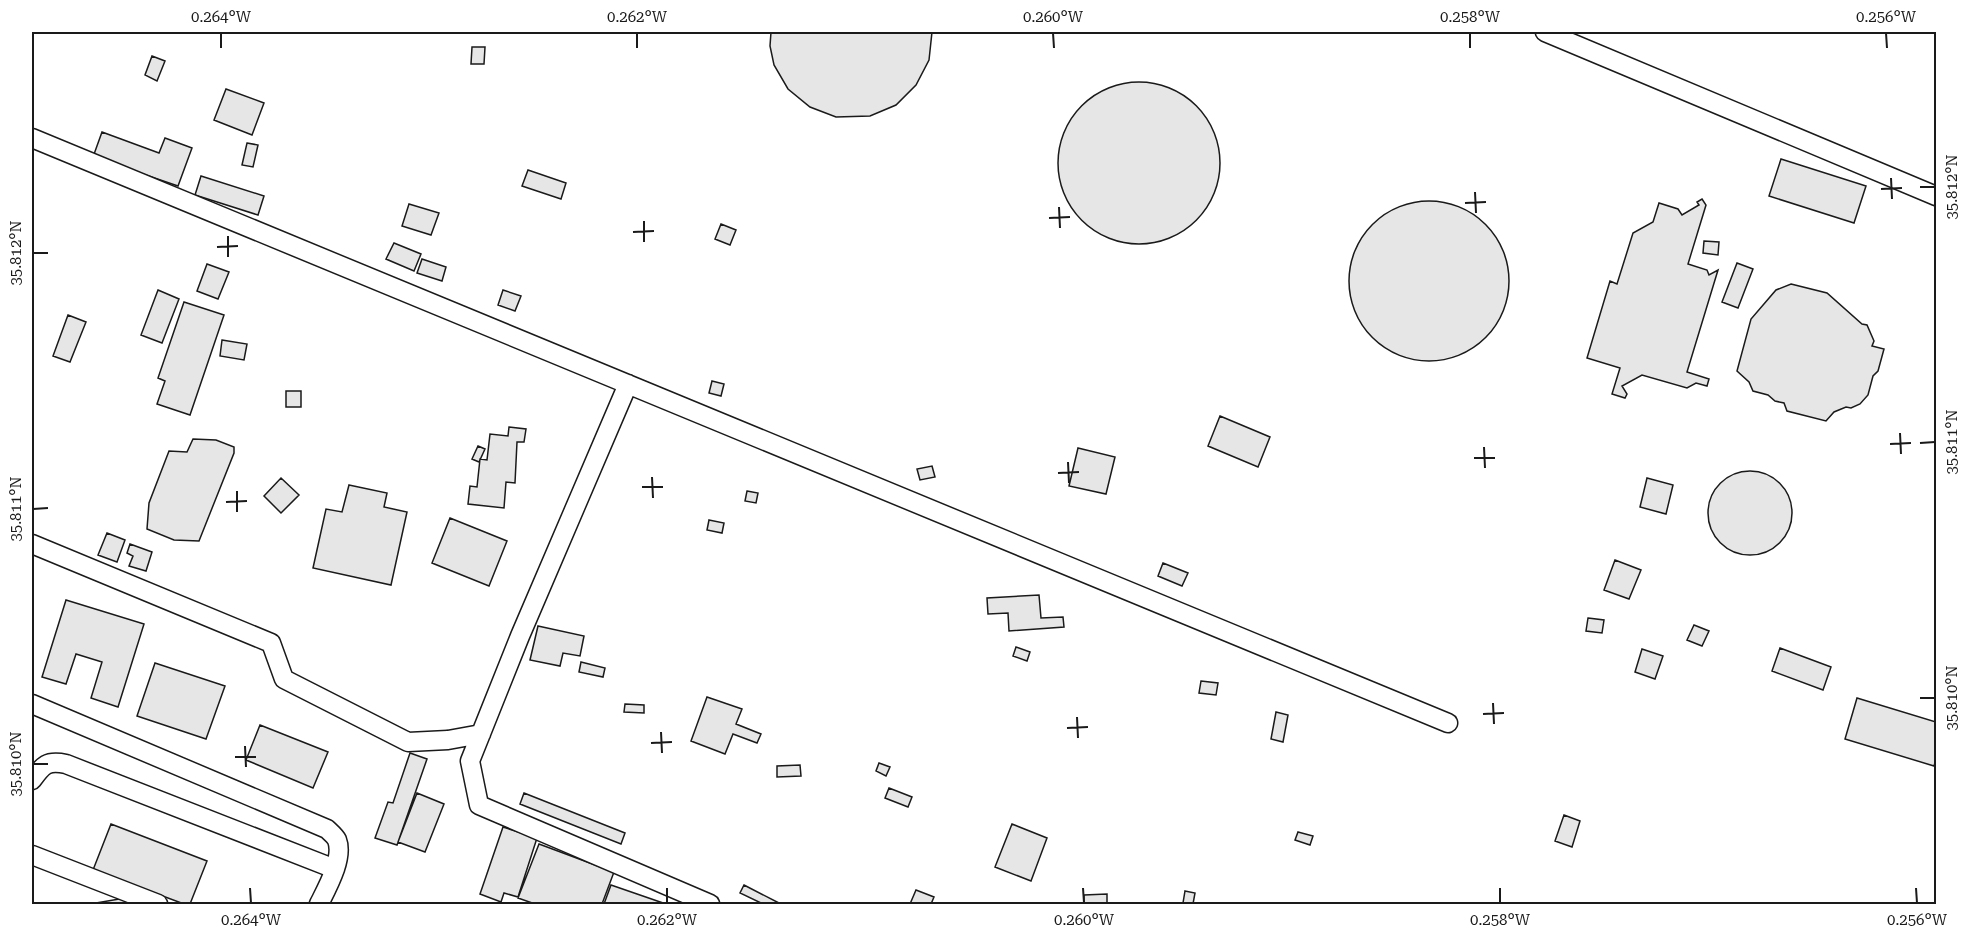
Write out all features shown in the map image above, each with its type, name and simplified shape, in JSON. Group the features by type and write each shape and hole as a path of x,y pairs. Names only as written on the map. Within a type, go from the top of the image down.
{"lane":[{"path":"1545,32 1936,196"},
{"path":"32,138 1448,723"},
{"path":"628,384 520,636 470,761 479,805 710,904"},
{"path":"32,544 271,643 284,679 408,742 448,740 481,734"},
{"path":"32,704 327,829 337,839 338,852 336,868 319,904"},
{"path":"32,780 43,765 55,761 66,764 336,868"},
{"path":"32,855 158,904"}],"building":[{"path":"771,32 932,32 929,60 916,85 896,105 870,116 836,117 810,107 788,89 774,65 770,46"},
{"path":"472,47 485,47 484,64 471,64"},
{"path":"152,56 165,61 157,81 145,75"},
{"path":"1139,82 1170,89 1184,96 1196,106 1206,118 1213,132 1220,163 1213,194 1206,208 1196,220 1184,230 1170,237 1139,244 1108,237 1094,230 1082,220 1072,208 1065,194 1058,163 1065,132 1072,118 1082,106 1094,96 1108,89"},
{"path":"226,89 264,103 252,135 214,120"},
{"path":"102,132 159,153 165,138 192,148 178,186 93,157"},
{"path":"247,143 258,145 253,167 242,165"},
{"path":"1781,159 1866,186 1854,223 1769,196"},
{"path":"528,170 566,183 561,199 522,186"},
{"path":"201,176 264,196 258,215 195,195"},
{"path":"1702,199 1706,205 1688,264 1707,270 1709,275 1718,270 1687,372 1709,379 1707,386 1696,383 1687,388 1642,375 1622,386 1627,394 1625,398 1612,394 1620,368 1587,358 1610,281 1617,284 1633,233 1653,222 1659,203 1678,209 1682,215 1699,205 1697,202"},
{"path":"1429,201 1445,202 1460,207 1474,214 1486,224 1496,236 1503,250 1508,265 1508,297 1503,312 1496,326 1486,338 1474,348 1460,355 1445,360 1429,361 1413,360 1398,355 1384,348 1372,338 1362,326 1355,312 1350,297 1349,281 1350,265 1355,250 1362,236 1372,224 1384,214 1398,207 1413,202"},
{"path":"409,204 439,213 431,235 402,226"},
{"path":"721,224 736,230 730,245 715,239"},
{"path":"1704,241 1719,242 1718,255 1703,253"},
{"path":"394,243 421,254 414,271 386,259"},
{"path":"422,259 446,267 442,281 417,273"},
{"path":"1737,263 1753,269 1738,308 1722,302"},
{"path":"207,264 229,272 218,299 197,291"},
{"path":"1791,284 1827,293 1862,324 1867,325 1874,341 1872,346 1884,349 1868,395 1860,404 1834,412 1826,421 1787,411 1784,403 1753,391 1749,382 1737,371 1751,319 1776,290"},
{"path":"158,290 179,299 162,343 141,335"},
{"path":"503,290 521,296 515,311 498,305"},
{"path":"184,302 224,315 190,415 157,404 165,381 158,378"},
{"path":"68,315 86,322 70,362 53,356"},
{"path":"222,340 247,344 244,360 220,356"},
{"path":"712,381 724,384 721,396 709,393"},
{"path":"286,391 301,391 301,407 286,407"},
{"path":"1220,416 1270,437 1258,467 1208,446"},
{"path":"509,427 526,429 524,442 517,442 515,483 506,482 504,508 468,504 470,486 477,487 480,459 487,460 490,434 508,436"},
{"path":"193,439 216,440 234,447 234,453 199,541 174,540 147,529 149,503 169,451 187,452"},
{"path":"478,446 485,449 479,462 472,459"},
{"path":"1078,448 1115,457 1106,494 1069,486"},
{"path":"932,466 935,477 920,480 917,469"},
{"path":"1750,471 1766,474 1780,483 1789,497 1792,513 1789,529 1780,543 1766,552 1750,555 1734,552 1720,543 1711,529 1708,513 1711,497 1720,483 1734,474"},
{"path":"281,478 299,495 281,513 264,496"},
{"path":"1647,478 1673,485 1666,514 1640,507"},
{"path":"349,485 387,493 384,507 407,512 391,585 313,568 326,509 342,512"},
{"path":"747,491 758,493 756,503 745,501"},
{"path":"450,518 507,541 489,586 432,563"},
{"path":"709,520 724,523 722,533 707,530"},
{"path":"107,533 125,540 117,562 98,555"},
{"path":"130,544 152,552 146,571 129,566 133,556 127,553"},
{"path":"1615,560 1641,570 1629,599 1604,590"},
{"path":"1163,563 1188,573 1182,586 1158,576"},
{"path":"1039,595 1041,618 1063,617 1064,627 1009,631 1008,613 988,614 987,598"},
{"path":"66,600 144,624 118,707 91,698 102,662 76,654 66,684 42,677"},
{"path":"1588,618 1604,620 1602,633 1586,631"},
{"path":"1694,625 1709,631 1702,646 1687,640"},
{"path":"538,626 584,636 580,656 563,653 560,666 530,660"},
{"path":"1016,647 1030,652 1027,661 1013,656"},
{"path":"1780,648 1831,667 1823,690 1772,671"},
{"path":"1642,649 1663,656 1655,679 1635,672"},
{"path":"581,662 605,668 603,677 579,672"},
{"path":"155,663 225,686 206,739 137,716"},
{"path":"1201,681 1218,683 1216,695 1199,693"},
{"path":"707,697 742,709 736,724 761,734 757,743 733,734 725,754 691,741"},
{"path":"1857,698 1936,722 1934,766 1845,739"},
{"path":"625,704 644,705 644,713 624,712"},
{"path":"1276,712 1288,715 1283,742 1271,739"},
{"path":"260,725 328,752 313,788 246,760"},
{"path":"410,753 427,759 397,845 375,838 388,802 393,803"},
{"path":"879,763 890,767 886,776 876,771"},
{"path":"800,765 801,776 777,777 777,766"},
{"path":"889,788 912,797 908,807 885,798"},
{"path":"417,793 444,804 425,852 398,842"},
{"path":"524,793 625,833 621,844 520,804"},
{"path":"1564,815 1580,821 1572,847 1555,841"},
{"path":"111,824 207,861 190,904 184,904 93,870"},
{"path":"1012,824 1047,838 1031,881 995,867"},
{"path":"503,827 537,838 518,897 504,893 501,902 480,894"},
{"path":"1298,832 1313,836 1310,845 1295,840"},
{"path":"539,844 614,872 602,904 535,904 518,898"},
{"path":"611,885 666,904 604,904"},
{"path":"744,885 779,903 763,904 740,893"},
{"path":"916,890 934,897 931,904 910,904"},
{"path":"1185,891 1195,893 1193,904 1183,903"},
{"path":"1107,894 1107,904 1084,904 1084,895"},
{"path":"131,897 152,904 90,904"}]}
